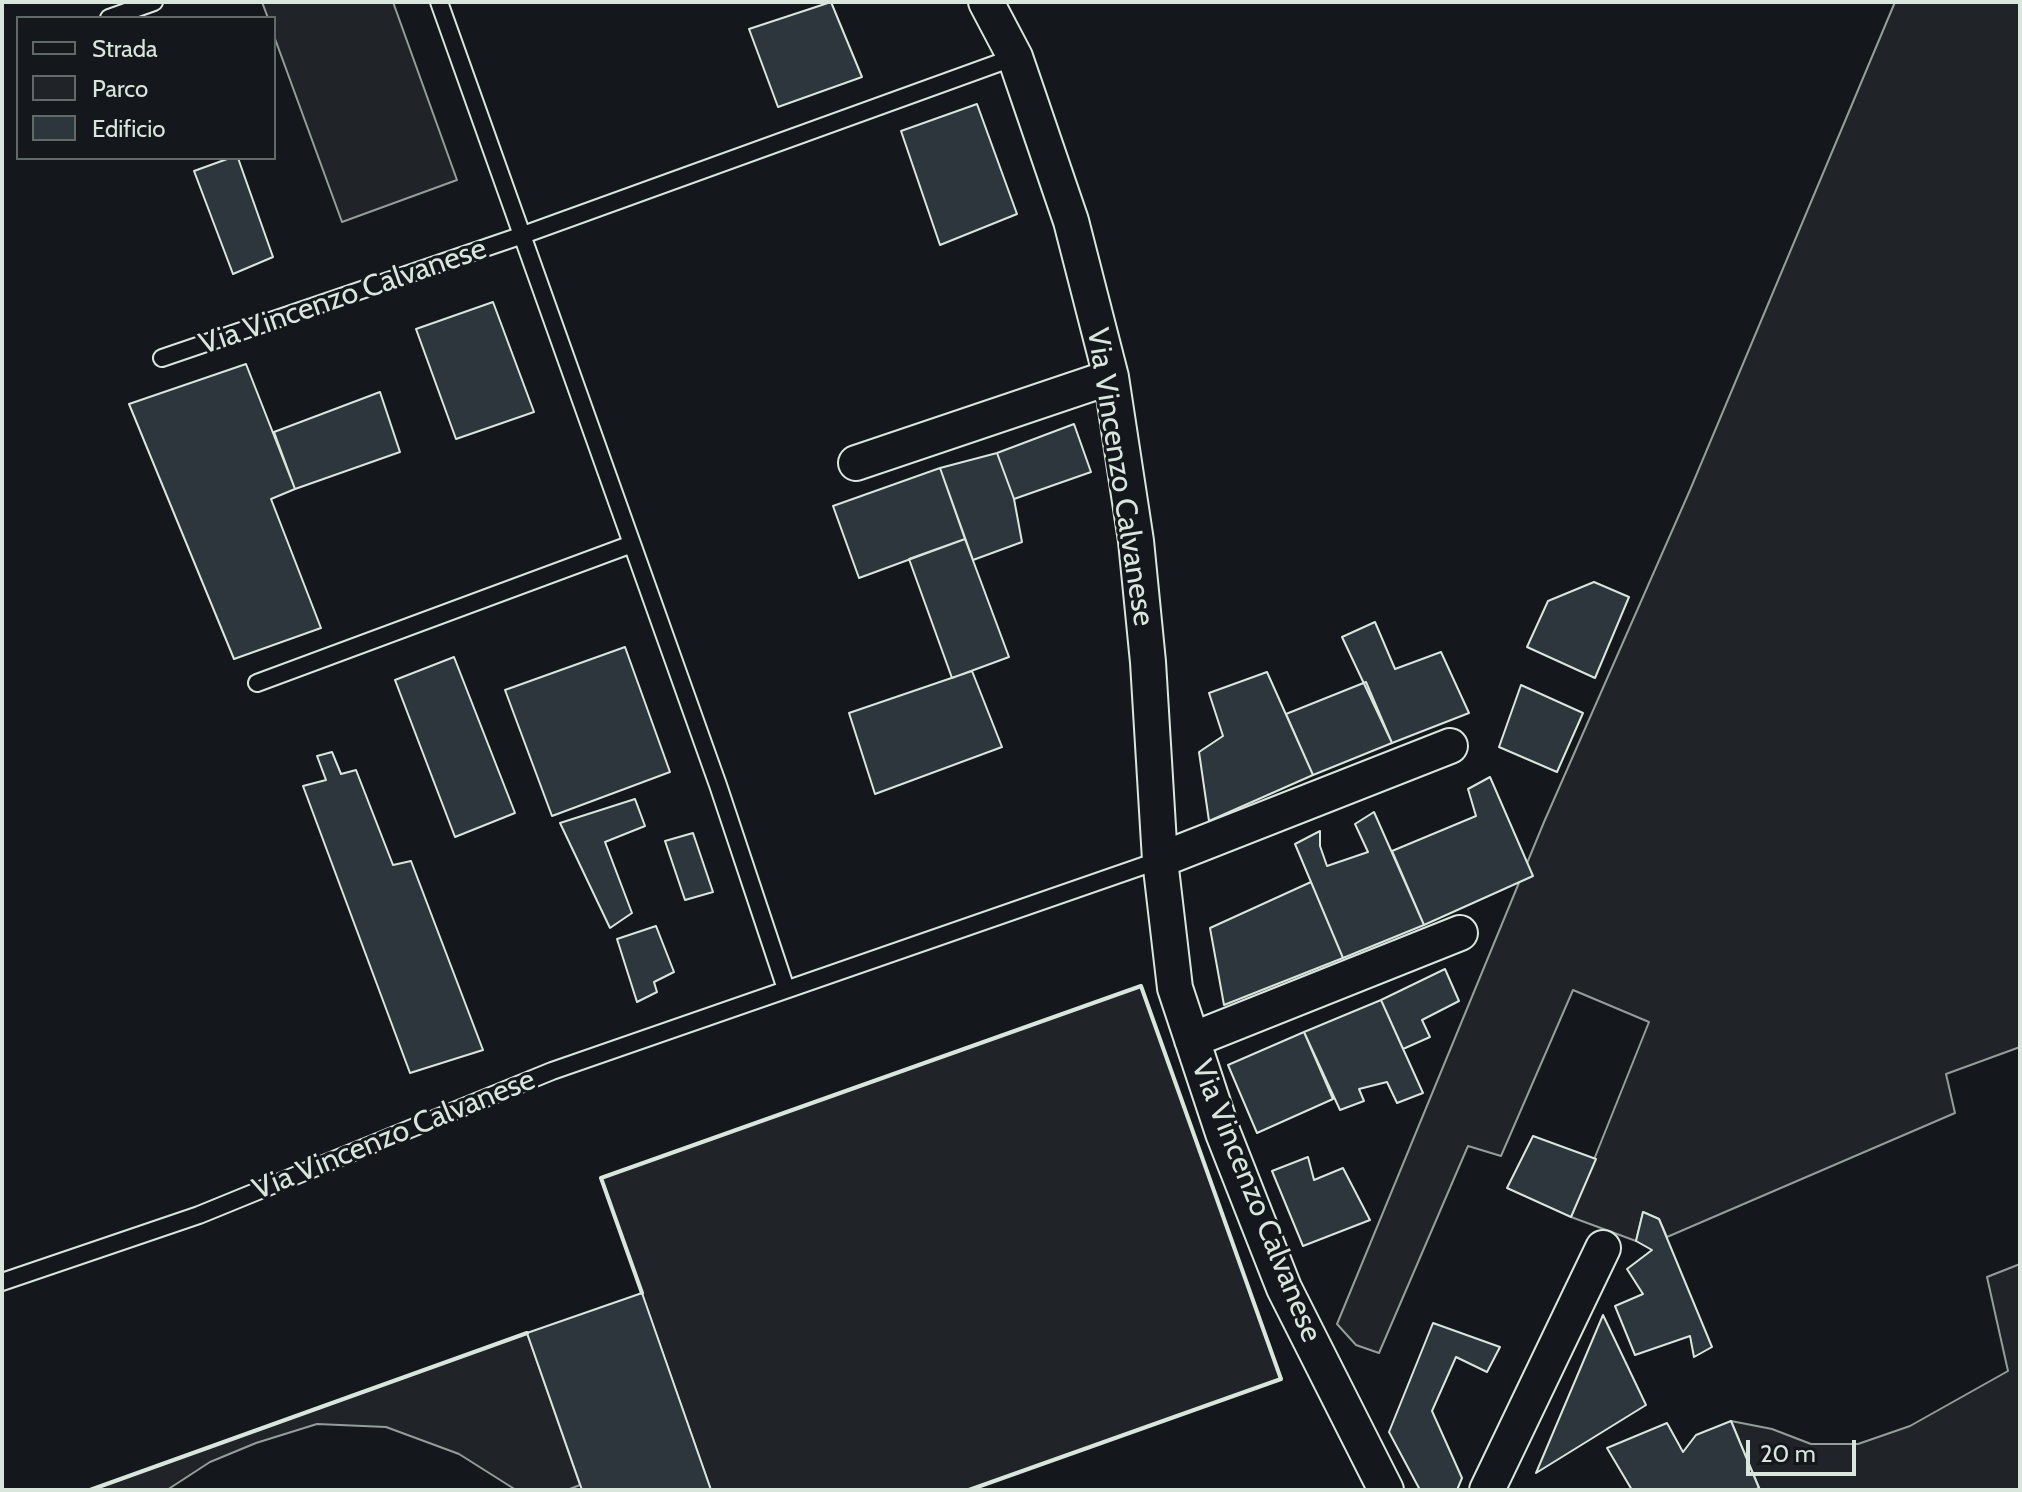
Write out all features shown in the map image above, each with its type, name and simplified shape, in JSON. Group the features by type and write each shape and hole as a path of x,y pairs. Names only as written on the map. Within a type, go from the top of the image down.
{"street":[{"name":"Via Vincenzo Calvanese","path":"986,2 1015,57 1071,221 1111,377 1137,556 1148,662 1160,860 1175,988 1223,1133 1284,1288 1386,1490"},
{"path":"856,463 1111,377"},
{"name":"Via Vincenzo Calvanese","path":"1160,860 1450,746"},
{"name":"Via Vincenzo Calvanese","path":"1192,1040 1460,933"},
{"path":"1487,1490 1603,1248"}],"lane":[{"path":"115,16 154,2"},
{"name":"Via Vincenzo Calvanese","path":"439,2 718,785 786,989"},
{"name":"Via Vincenzo Calvanese","path":"162,358 523,235 1015,57"},
{"path":"257,683 632,544"},
{"name":"Via Vincenzo Calvanese","path":"2,1282 199,1215 552,1071 1160,860"}],"green space":[{"path":"262,2 393,2 457,180 342,222 276,41 276,16 267,16"},
{"path":"1895,2 2020,2 2020,1047 1946,1074 1955,1113 1667,1237 1659,1219 1643,1212 1636,1241 1571,1217 1649,1022 1573,990 1501,1156 1468,1146 1379,1353 1356,1345 1337,1324 1544,822 1690,490"},
{"path":"1141,986 1281,1379 969,1490 711,1490 601,1178"},
{"path":"2020,1264 2020,1490 1760,1490 1731,1421 1772,1429 1811,1444 1858,1444 1910,1426 2008,1371 1987,1277"},
{"path":"527,1333 580,1485 567,1490 516,1490 459,1454 386,1427 317,1424 256,1443 210,1462 167,1490 90,1490"}],"building":[{"path":"831,2 862,77 778,107 749,29"},
{"path":"977,104 1017,214 940,245 901,131"},
{"path":"224,160 239,160 273,257 233,274 194,171"},
{"path":"493,302 534,412 456,439 416,329"},
{"path":"246,364 295,489 271,499 321,628 234,659 129,404"},
{"path":"380,392 400,452 295,489 274,432"},
{"path":"1074,424 1091,472 1014,499 997,453"},
{"path":"997,453 1014,499 1022,542 973,560 940,468"},
{"path":"940,468 965,539 859,578 833,506"},
{"path":"965,539 1009,657 952,678 909,559"},
{"path":"1594,582 1629,597 1595,678 1527,647 1548,601"},
{"path":"1375,622 1395,669 1441,652 1469,713 1392,743 1342,637"},
{"path":"625,647 670,772 552,816 505,690"},
{"path":"454,657 515,813 455,837 395,680"},
{"path":"972,671 1002,747 875,794 849,713"},
{"path":"1267,672 1313,775 1209,821 1199,752 1223,736 1209,693"},
{"path":"1366,682 1392,743 1313,775 1286,714"},
{"path":"1521,685 1583,713 1557,772 1499,747"},
{"path":"332,752 341,774 356,770 393,865 411,861 483,1050 410,1073 303,786 326,780 317,756"},
{"path":"1490,777 1533,876 1424,925 1392,851 1476,816 1468,789"},
{"path":"635,799 645,826 605,842 632,913 610,928 560,823"},
{"path":"1374,812 1424,925 1343,958 1295,844 1320,831 1320,846 1327,866 1368,852 1355,824"},
{"path":"693,833 713,892 685,900 665,841"},
{"path":"1311,882 1343,958 1224,1005 1210,928"},
{"path":"656,926 674,972 654,982 657,992 637,1002 617,939"},
{"path":"1445,969 1459,1001 1422,1020 1430,1037 1403,1049 1381,1000"},
{"path":"1381,1000 1423,1093 1397,1103 1387,1082 1359,1089 1364,1101 1340,1110 1304,1032"},
{"path":"1304,1032 1333,1099 1257,1133 1228,1065"},
{"path":"1533,1136 1596,1159 1571,1217 1507,1188"},
{"path":"1308,1157 1314,1180 1343,1168 1370,1220 1303,1246 1272,1171"},
{"path":"1643,1212 1659,1219 1712,1347 1694,1357 1690,1336 1635,1355 1615,1306 1643,1294 1627,1269 1652,1250 1636,1241"},
{"path":"642,1293 711,1490 582,1490 527,1333"},
{"path":"1603,1315 1646,1405 1536,1473"},
{"path":"1433,1323 1500,1347 1487,1372 1456,1357 1432,1411 1462,1478 1457,1490 1420,1490 1389,1432"},
{"path":"1731,1421 1759,1488 1754,1490 1632,1490 1607,1448 1667,1423 1683,1452 1696,1435"}],"wall":[{"path":"642,1293 601,1178 1141,986 1281,1379 969,1490"},
{"path":"90,1490 527,1333"}]}
